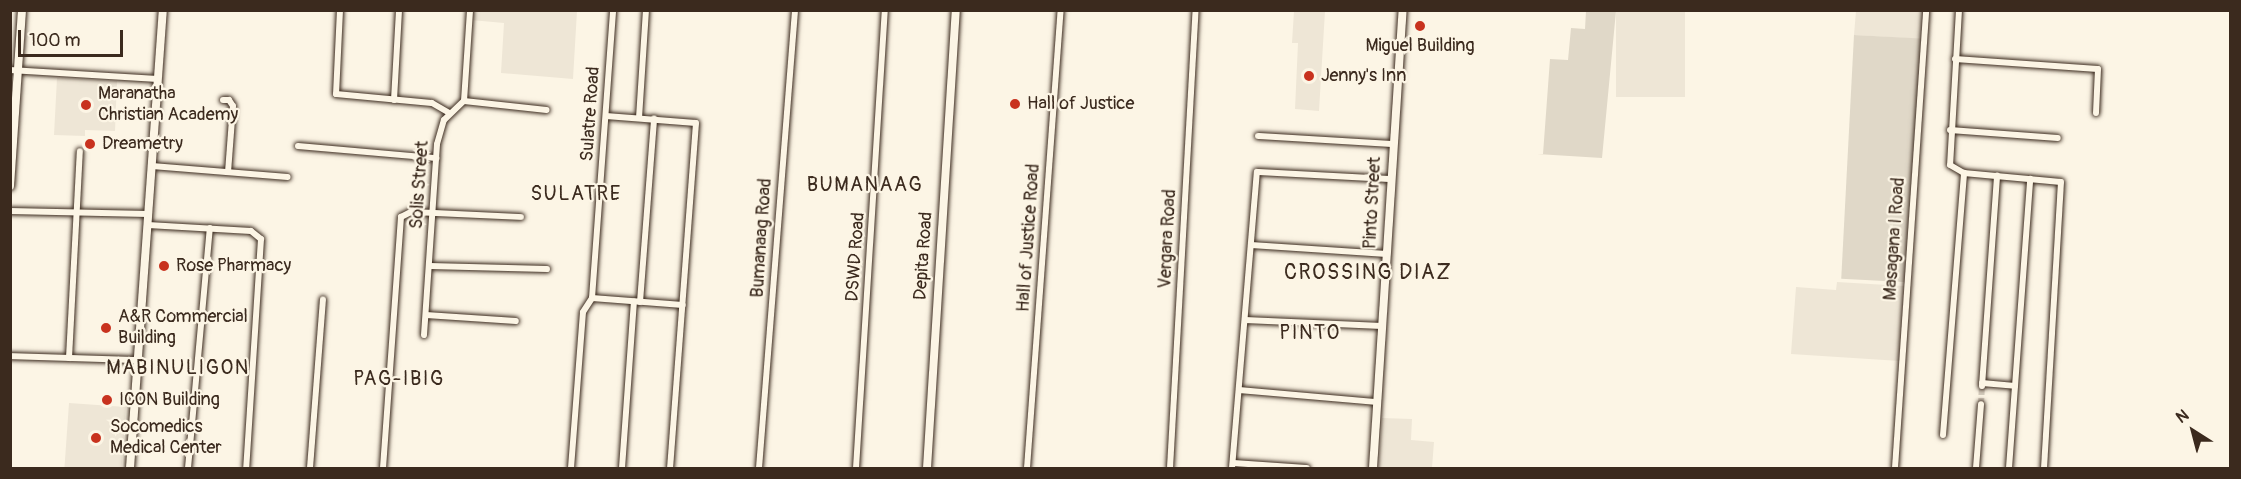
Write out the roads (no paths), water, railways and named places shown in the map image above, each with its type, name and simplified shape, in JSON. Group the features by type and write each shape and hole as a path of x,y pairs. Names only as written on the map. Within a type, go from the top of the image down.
{"street":[{"path":"10,186 14,70 22,10"},
{"path":"130,468 163,10"},
{"path":"340,10 334,88 338,95 435,104 449,113 464,101 548,110"},
{"path":"394,100 399,10"},
{"path":"464,101 470,10"},
{"name":"Sulatre Road","path":"571,468 583,312 592,298 613,10"},
{"path":"639,118 646,10"},
{"name":"Bumanaag Road","path":"759,468 795,10"},
{"name":"DSWD Road","path":"856,468 885,10"},
{"name":"Depita Road","path":"927,468 956,10"},
{"name":"Hall of Justice Road","path":"1027,468 1061,10"},
{"name":"Vergara Road","path":"1170,468 1196,10"},
{"name":"Pinto Street","path":"1373,468 1403,10"},
{"name":"Masagana I Road","path":"1895,468 1926,10"},
{"path":"1959,10 1950,130 1950,165 1964,173 2061,182 2044,468"},
{"path":"1955,58 2098,69 2096,112"},
{"path":"14,70 158,79"},
{"path":"223,100 229,100 233,106 228,172"},
{"name":"Solis Street","path":"424,335 436,158 441,126 449,113"},
{"path":"606,116 696,123 670,468"},
{"path":"622,468 654,119"},
{"path":"1950,130 2058,138"},
{"path":"1258,135 1393,144"},
{"path":"298,146 436,158"},
{"path":"69,358 80,151"},
{"path":"152,166 288,177"},
{"path":"1307,468 1233,466 1257,172 1391,179"},
{"path":"1943,435 1964,173"},
{"path":"1997,176 1982,385 2015,386"},
{"path":"2009,468 2030,179"},
{"path":"10,211 148,214"},
{"path":"383,468 400,220 408,213 521,217"},
{"path":"148,225 251,231 262,243 246,468"},
{"path":"188,468 210,228"},
{"path":"1251,245 1387,254"},
{"path":"430,266 547,269"},
{"path":"592,298 683,305"},
{"path":"310,468 323,300"},
{"path":"426,315 516,321"},
{"path":"1245,320 1382,326"},
{"path":"10,356 139,360"},
{"path":"1239,390 1377,402"},
{"path":"1976,468 1981,404"}],"tunnel":[{"path":"1981,404 1982,386"}],"place":[{"name":"Miguel Building","path":"1420,26"},
{"name":"Jenny's Inn","path":"1309,76"},
{"name":"Hall of Justice","path":"1015,104"},
{"name":"Maranatha Christian Academy","path":"86,105"},
{"name":"Dreametry","path":"90,144"},
{"name":"Rose Pharmacy","path":"164,266"},
{"name":"A&R Commercial Building","path":"106,328"},
{"name":"ICON Building","path":"107,400"},
{"name":"Socomedics Medical Center","path":"96,438"}],"district":[{"name":"BUMANAAG","path":"865,184"},
{"name":"SULATRE","path":"576,193"},
{"name":"CROSSING DIAZ","path":"1368,273"},
{"name":"PINTO","path":"1310,332"},
{"name":"MABINULIGON","path":"178,367"},
{"name":"PAG-IBIG","path":"399,378"}]}
